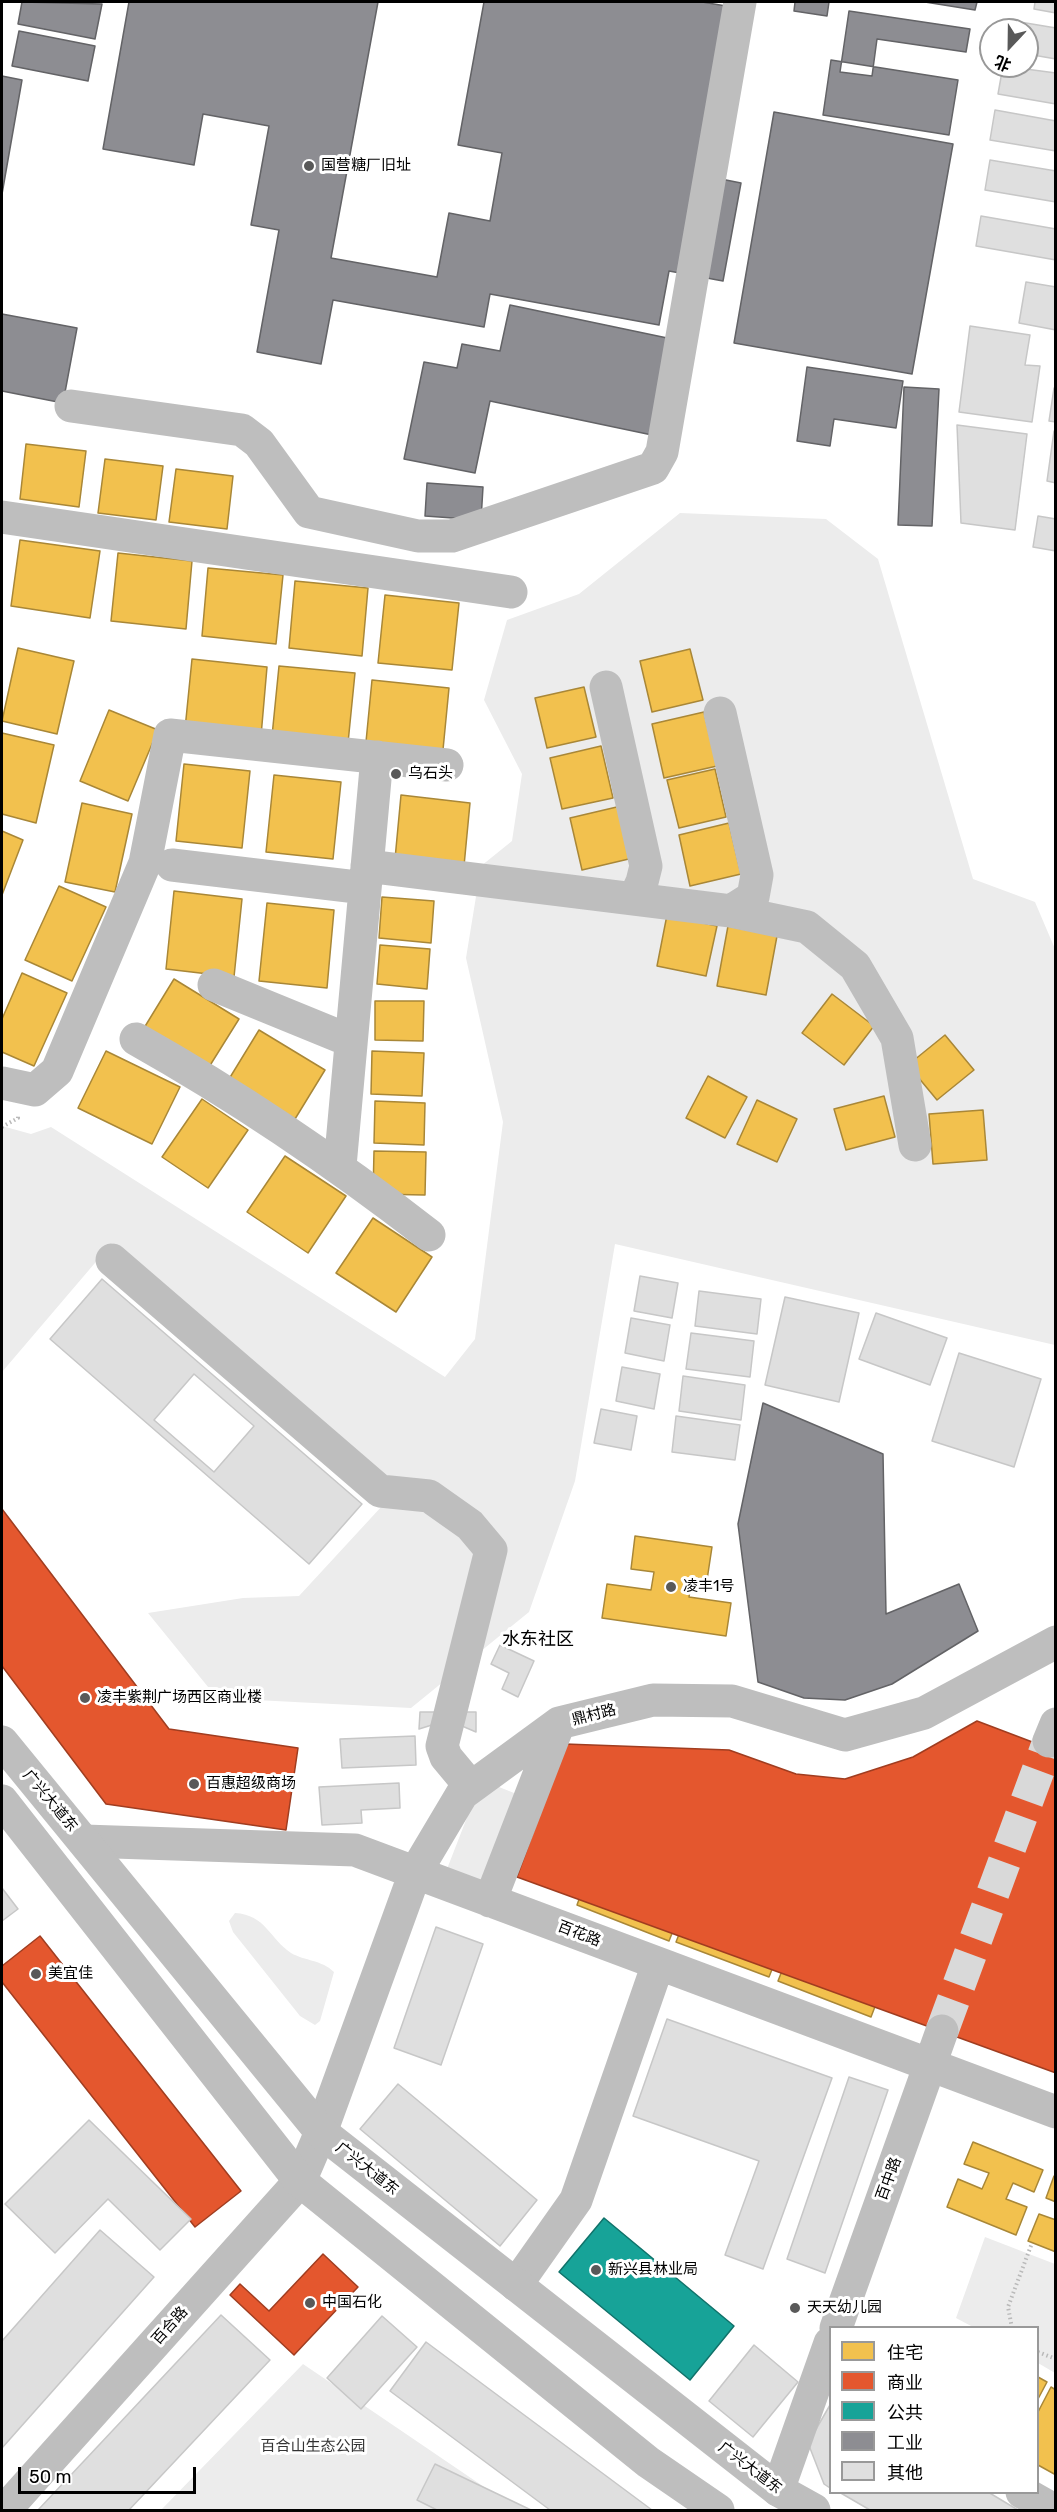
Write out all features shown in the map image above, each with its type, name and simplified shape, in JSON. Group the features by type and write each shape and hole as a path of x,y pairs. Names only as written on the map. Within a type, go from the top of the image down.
{"main road":[{"path":"71,406 242,430 259,443 309,512 418,536 452,536 653,468 662,452 740,2"},
{"path":"2,508 2,518 511,592"},
{"path":"606,687 646,866 634,899"},
{"path":"720,713 757,875 753,897 731,911"},
{"path":"2,1083 35,1090 57,1071 145,863 170,735 447,765"},
{"path":"340,1166 377,757"},
{"path":"172,865 366,877 634,899 731,911 807,927 855,966 897,1038 915,1145"},
{"path":"214,985 351,1041"},
{"path":"136,1039 208,1079 340,1166 429,1235"},
{"path":"111,1260 380,1491 429,1496 470,1525 491,1550 442,1746 446,1757 471,1787"},
{"name":"鼎村路","path":"321,2132 415,1873 462,1794 559,1723 653,1700 732,1701 844,1735 924,1713 1056,1642"},
{"path":"490,1901 559,1723"},
{"name":"广兴大道东","path":"2,1742 321,2132 778,2490 814,2511"},
{"path":"2,1800 300,2181 648,2462 718,2511"},
{"name":"百花路","path":"84,1841 355,1850 1056,2112"},
{"path":"516,2285 576,2200 658,1964"},
{"name":"百中路","path":"837,2326 942,2031"},
{"name":"百合路","path":"5,2511 300,2181 321,2132"},
{"path":"778,2490 825,2378 829,2355"},
{"path":"1024,2494 1054,2511"}],"path":[{"path":"1012,2326 1008,2307 1032,2243"},
{"path":"1039,2355 1056,2360"}],"green space":[{"path":"680,513 826,519 878,559 973,879 1035,902 1055,949 1055,1345 615,1244 575,1481 529,1612 411,1708 217,1698 148,1613 243,1598 299,1596 394,1493 112,1243 2,1372 2,1126 31,1134 51,1127 445,1377 475,1339 503,1122 466,958 481,866 512,841 522,774 484,700 507,620 579,594"},
{"path":"494,1785 519,1795 484,1883 447,1869 473,1802"},
{"path":"235,1913 254,1918 261,1923 291,1953 324,1965 334,1972 320,2021 315,2025 300,2016 233,1932 229,1921"},
{"path":"985,2237 1055,2264 1055,2373 1039,2364 1039,2326 971,2326 956,2318"},
{"name":"百合山生态公园","path":"303,2364 518,2510 161,2510"}],"building: 住宅":[{"path":"26,444 86,451 79,507 20,499"},
{"path":"105,459 163,466 156,520 98,513"},
{"path":"176,469 233,476 227,529 169,522"},
{"path":"20,540 100,551 90,618 11,606"},
{"path":"118,553 192,561 186,629 111,621"},
{"path":"208,568 283,575 276,644 202,636"},
{"path":"295,581 368,588 362,656 289,648"},
{"path":"385,595 459,603 452,670 378,663"},
{"path":"18,648 74,661 57,734 2,721"},
{"path":"690,649 703,700 652,712 640,661"},
{"path":"192,659 267,667 261,736 185,729"},
{"path":"279,666 355,673 348,743 272,736"},
{"path":"372,680 449,688 442,760 365,752"},
{"path":"584,687 596,737 547,748 535,698"},
{"path":"109,710 158,730 128,801 80,781"},
{"path":"704,712 717,766 664,778 652,724"},
{"path":"2,733 54,745 36,823 2,814"},
{"path":"601,746 613,798 562,809 550,758"},
{"path":"184,764 250,771 242,848 176,841"},
{"path":"715,769 726,817 679,828 667,780"},
{"path":"274,775 341,782 333,859 266,852"},
{"path":"401,795 470,803 464,866 395,859"},
{"path":"82,803 132,814 115,892 65,882"},
{"path":"621,806 633,858 582,870 570,818"},
{"path":"729,823 741,874 690,886 679,835"},
{"path":"2,831 23,840 2,895"},
{"path":"59,886 106,907 72,981 25,960"},
{"path":"174,891 242,899 234,977 166,969"},
{"path":"382,897 434,901 431,943 379,938"},
{"path":"267,903 334,910 327,988 259,981"},
{"path":"667,915 717,926 706,976 657,966"},
{"path":"728,926 777,936 766,995 717,986"},
{"path":"380,945 430,949 427,989 377,984"},
{"path":"22,973 67,993 34,1066 2,1052 2,1019"},
{"path":"174,979 239,1019 209,1067 144,1028"},
{"path":"832,994 874,1026 844,1065 802,1033"},
{"path":"375,1001 424,1001 423,1041 375,1040"},
{"path":"259,1030 325,1070 295,1119 229,1079"},
{"path":"945,1035 974,1070 937,1100 908,1065"},
{"path":"106,1051 180,1087 152,1144 78,1108"},
{"path":"372,1051 424,1053 422,1096 371,1094"},
{"path":"708,1076 747,1097 725,1138 686,1118"},
{"path":"884,1096 895,1137 846,1150 834,1109"},
{"path":"202,1099 248,1130 208,1188 162,1157"},
{"path":"757,1100 797,1119 777,1162 737,1144"},
{"path":"375,1101 425,1103 424,1145 374,1143"},
{"path":"983,1110 987,1160 933,1164 929,1114"},
{"path":"374,1151 426,1152 425,1195 373,1194"},
{"path":"285,1156 346,1196 308,1253 247,1212"},
{"path":"373,1218 432,1257 396,1312 336,1273"},
{"name":"凌丰1号","path":"635,1536 712,1547 707,1580 692,1577 689,1597 731,1603 726,1636 602,1618 607,1584 651,1590 654,1572 631,1569"},
{"path":"983,1733 908,1928 554,1798 571,1754 726,1761 795,1787 846,1790 913,1772"},
{"path":"975,1769 1056,1799 1056,1884 1018,1987 910,1947"},
{"path":"604,1824 705,1863 693,1893 675,1886 669,1903 682,1908 669,1941 577,1905 587,1877 602,1883 610,1864 592,1857"},
{"path":"704,1860 804,1899 793,1930 775,1923 768,1939 782,1944 769,1977 676,1942 687,1914 702,1919 709,1900 691,1893"},
{"path":"806,1900 907,1938 895,1969 877,1962 871,1978 884,1983 871,2017 778,1981 789,1953 804,1959 812,1940 793,1933"},
{"path":"1056,1912 1056,1999 1028,1988"},
{"path":"908,1955 1056,2010 1056,2065 890,2003"},
{"path":"973,2142 1043,2170 1034,2192 1013,2183 1006,2199 1027,2207 1016,2235 947,2207 958,2179 982,2189 989,2173 964,2164"},
{"path":"1054,2176 1056,2176 1056,2202 1046,2198"},
{"path":"1039,2214 1056,2220 1056,2252 1028,2241"},
{"path":"1039,2378 1047,2382 1039,2397"},
{"path":"1051,2387 1056,2390 1056,2475 1039,2466 1039,2410"}],"building: 商业":[{"name":"凌丰紫荆广场西区商业楼","path":"2,1509 169,1729 298,1748 286,1830 106,1804 2,1666"},
{"path":"977,1721 1056,1751 1056,2073 517,1877 565,1744 729,1750 796,1774 845,1779 913,1757"},
{"path":"40,1936 241,2191 195,2227 2,1982 2,1966"},
{"name":"中国石化","path":"323,2254 358,2287 294,2355 230,2295 240,2284 269,2311"}],"building: 公共":[{"path":"604,2218 734,2326 690,2380 559,2272"}],"building: 工业":[{"path":"22,2 102,4 95,39 18,24"},
{"path":"129,2 378,2 331,258 437,277 449,213 490,221 502,153 458,145 484,2 702,2 726,6 696,174 741,183 723,281 669,271 659,325 490,294 484,327 333,300 321,364 257,352 279,230 251,225 269,126 203,114 194,165 103,149"},
{"path":"795,2 829,2 827,16 794,11"},
{"path":"925,2 977,2 975,10"},
{"path":"849,11 970,29 966,52 877,39 872,76 840,72"},
{"path":"19,31 95,46 88,81 12,66"},
{"path":"831,60 958,80 949,135 823,115"},
{"path":"2,76 22,80 2,194"},
{"path":"774,112 953,144 912,374 734,343"},
{"path":"510,305 672,339 652,435 490,401 475,473 404,459 424,362 457,368 462,344 500,351"},
{"path":"2,314 77,328 63,403 2,391"},
{"path":"807,367 903,381 896,428 834,419 830,446 797,441"},
{"path":"904,387 939,389 932,526 898,525"},
{"path":"427,483 483,487 481,520 425,516"},
{"path":"763,1403 883,1454 886,1614 959,1584 978,1631 892,1684 845,1700 804,1698 758,1682 738,1524"}],"building: 其他":[{"path":"1035,2 1056,2 1056,13 1034,9"},
{"path":"1039,25 1056,28 1056,59 1039,56"},
{"path":"1039,71 1056,73 1056,104 998,94 1001,78 1039,78"},
{"path":"995,110 1056,121 1056,151 990,140"},
{"path":"990,160 1056,171 1056,202 985,190"},
{"path":"981,216 1056,229 1056,260 976,246"},
{"path":"1026,282 1056,287 1056,330 1019,323"},
{"path":"970,326 1030,335 1025,365 1040,366 1032,422 959,412"},
{"path":"1054,388 1056,388 1056,422 1049,421"},
{"path":"957,425 1027,434 1015,530 961,523"},
{"path":"1054,431 1056,431 1056,483 1047,481"},
{"path":"1038,516 1056,519 1056,551 1033,547"},
{"path":"640,1276 678,1283 672,1318 634,1311"},
{"path":"102,1279 362,1504 309,1564 50,1339"},
{"path":"699,1291 761,1299 757,1334 695,1326"},
{"path":"785,1297 859,1313 839,1402 765,1385"},
{"path":"876,1313 947,1338 930,1385 859,1359"},
{"path":"631,1318 670,1325 664,1361 625,1353"},
{"path":"691,1333 754,1341 750,1377 686,1369"},
{"path":"959,1353 1041,1379 1014,1467 932,1441"},
{"path":"622,1367 660,1374 654,1409 616,1401"},
{"path":"194,1374 254,1426 214,1472 154,1420"},
{"path":"683,1376 745,1385 741,1420 679,1411"},
{"path":"601,1409 637,1416 631,1450 594,1443"},
{"path":"676,1416 740,1425 735,1460 672,1452"},
{"path":"500,1645 534,1661 518,1697 502,1689 509,1673 491,1664"},
{"path":"420,1712 476,1712 476,1732 448,1720 419,1729"},
{"path":"415,1736 416,1765 342,1768 340,1739"},
{"path":"399,1783 400,1808 361,1810 362,1823 322,1825 319,1787"},
{"path":"2,1888 18,1909 2,1921"},
{"path":"436,1927 483,1944 441,2065 394,2048"},
{"path":"667,2019 832,2078 763,2269 725,2255 759,2161 633,2116"},
{"path":"849,2077 888,2090 825,2273 787,2259"},
{"path":"398,2084 537,2200 500,2246 360,2129"},
{"path":"89,2120 191,2219 160,2250 108,2199 55,2253 5,2204"},
{"path":"100,2230 154,2277 2,2448 2,2341"},
{"path":"221,2315 270,2360 129,2510 38,2510"},
{"path":"382,2316 417,2347 361,2409 327,2378"},
{"path":"426,2342 652,2510 550,2510 390,2391"},
{"path":"754,2345 798,2382 753,2437 709,2401"},
{"path":"829,2407 829,2487 824,2484 808,2443"},
{"path":"435,2464 531,2510 437,2510 417,2500"},
{"path":"842,2494 991,2494 1018,2510 870,2510"}],"tunnel":[{"path":"942,2031 1049,1741"}],"place":[{"name":"国营糖厂旧址","path":"309,166"},
{"name":"乌石头","path":"396,774"},
{"name":"凌丰1号","path":"671,1587"},
{"name":"凌丰紫荆广场西区商业楼","path":"85,1698"},
{"name":"百惠超级商场","path":"194,1784"},
{"name":"美宜佳","path":"36,1974"},
{"name":"新兴县林业局","path":"596,2270"},
{"name":"中国石化","path":"310,2303"},
{"name":"天天幼儿园","path":"795,2308"}],"district":[{"name":"水东社区","path":"538,1640"}]}
